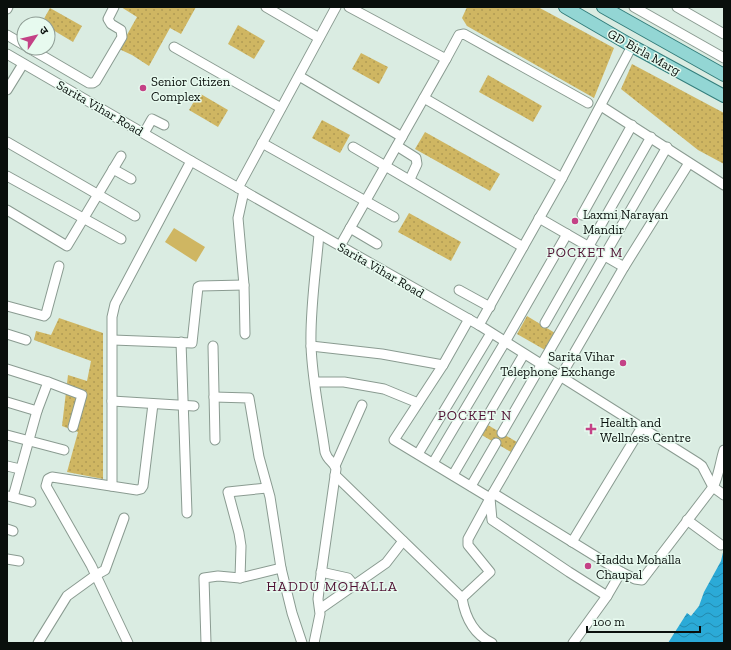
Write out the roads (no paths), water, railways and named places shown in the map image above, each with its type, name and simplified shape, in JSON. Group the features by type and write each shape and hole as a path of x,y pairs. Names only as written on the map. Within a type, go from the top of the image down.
{"main road":[{"name":"GD Birla Marg","path":"565,7 632,46 724,96"},
{"name":"GD Birla Marg","path":"611,9 724,75"}],"street":[{"path":"266,7 319,38"},
{"path":"245,334 244,285 238,218 241,189 262,143 336,7"},
{"path":"349,7 446,58"},
{"path":"634,7 724,58"},
{"path":"678,7 724,34"},
{"path":"43,56 89,83 96,81 122,37 121,30 111,24 108,19 112,8"},
{"path":"340,246 459,35 464,34 588,103"},
{"path":"7,35 16,40"},
{"path":"174,46 281,108"},
{"path":"479,325 562,178 632,46"},
{"name":"Sarita Vihar Road","path":"7,54 479,325 701,464 713,487"},
{"path":"7,90 23,64"},
{"path":"298,76 402,137"},
{"path":"82,98 89,83"},
{"path":"424,98 562,178"},
{"path":"601,106 724,185"},
{"path":"144,134 152,119 164,124"},
{"path":"582,215 632,125"},
{"path":"545,323 651,137"},
{"path":"7,142 135,216"},
{"path":"262,143 394,217"},
{"path":"353,146 523,247"},
{"path":"397,146 416,158 417,164 410,179"},
{"path":"502,433 667,147"},
{"path":"7,210 68,246 121,156"},
{"path":"112,486 112,317 115,304 191,161"},
{"path":"462,598 490,573 489,569 468,544 468,542 492,495 624,267 689,162"},
{"path":"113,169 131,179"},
{"path":"7,176 121,239"},
{"path":"539,218 624,267"},
{"path":"350,228 378,244"},
{"path":"319,234 311,328 311,346 327,458 335,471 355,493 402,541 462,598 464,610 470,622 480,636 492,643"},
{"path":"433,463 567,234"},
{"path":"7,306 44,316 46,314 59,266"},
{"path":"113,340 192,343 198,289 200,286 244,285"},
{"path":"459,290 490,307"},
{"path":"469,319 443,365 394,440 471,486 492,495 634,579 639,580 644,578 713,487 717,479 724,450"},
{"path":"418,454 491,333"},
{"path":"7,334 26,340"},
{"path":"181,342 182,406 187,513"},
{"path":"212,346 215,440"},
{"path":"311,346 382,354 443,365"},
{"path":"453,475 524,354"},
{"path":"7,369 82,395 72,427"},
{"path":"32,502 10,496 20,469 37,411 48,382"},
{"path":"315,382 344,382 384,389 418,403"},
{"path":"214,397 249,398 281,568 290,607 302,643"},
{"path":"112,401 194,406"},
{"path":"7,402 37,411"},
{"path":"128,643 96,575 46,486 48,479 52,477 138,490 141,489 143,486 153,404"},
{"path":"314,643 320,618 318,599 335,471 362,405"},
{"path":"572,542 642,428"},
{"path":"7,435 64,450"},
{"path":"471,486 496,443"},
{"path":"7,466 20,469"},
{"path":"713,487 724,495"},
{"path":"240,578 241,546 228,492 267,488"},
{"path":"492,495 492,520 607,596"},
{"path":"38,643 67,596 105,570 124,518"},
{"path":"687,520 721,545"},
{"path":"320,609 386,563 402,541"},
{"path":"7,559 19,561"},
{"path":"206,643 204,578 218,576 240,578 281,568"},
{"path":"321,572 348,578 354,585"},
{"path":"573,643 607,596 621,572"}],"water":[{"path":"724,548 724,643 668,643 687,613 691,616 699,606 704,592 721,561"}],"place":[{"name":"Senior Citizen Complex","path":"143,88"},
{"name":"Laxmi Narayan Mandir","path":"575,221"},
{"name":"Sarita Vihar Telephone Exchange","path":"623,363"},
{"name":"Health and Wellness Centre","path":"591,429"},
{"name":"Haddu Mohalla Chaupal","path":"588,566"}],"district":[{"name":"POCKET M","path":"585,252"},
{"name":"POCKET N","path":"475,415"},
{"name":"HADDU MOHALLA","path":"332,586"}]}
